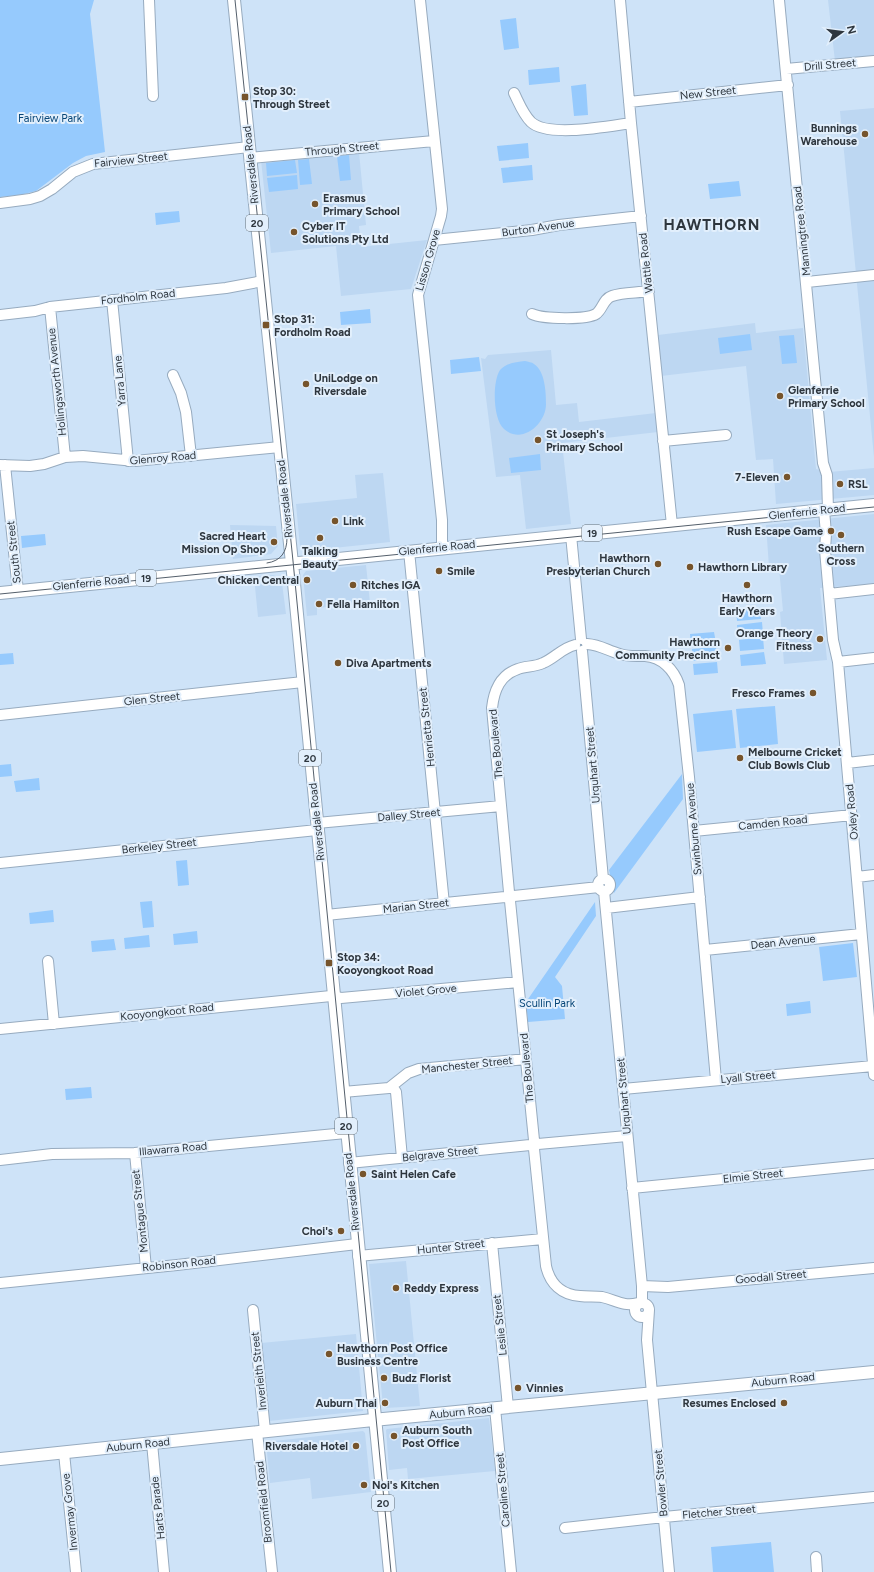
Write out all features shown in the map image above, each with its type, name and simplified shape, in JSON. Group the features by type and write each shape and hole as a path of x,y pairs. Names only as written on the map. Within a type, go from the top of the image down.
{"main road":[{"name":"Riversdale Road","path":"234,0 292,563 346,1133 390,1572"},
{"name":"Glenferrie Road","path":"0,593 874,505"},
{"name":"Auburn Road","path":"0,1459 495,1408 874,1372"}],"street":[{"path":"149,0 153,96"},
{"name":"Lisson Grove","path":"420,0 442,209 418,295 445,548"},
{"name":"Wattle Road","path":"620,0 672,525"},
{"name":"Manningtree Road","path":"779,0 823,463 821,476 822,510"},
{"name":"Drill Street","path":"786,69 874,61"},
{"name":"New Street","path":"629,102 788,85"},
{"path":"514,93 526,115 532,122 542,128 563,130 631,123"},
{"name":"Through Street","path":"250,153 434,140"},
{"name":"Fairview Street","path":"0,203 30,199 40,196 52,189 73,172 93,164 250,153"},
{"name":"Burton Avenue","path":"434,240 532,230 559,225 641,216"},
{"path":"807,282 874,275"},
{"name":"Fordholm Road","path":"0,315 35,311 50,307 263,285"},
{"path":"532,314 541,318 592,315 597,313 606,299 612,296 649,291"},
{"name":"Yarra Lane","path":"112,300 128,461"},
{"name":"Fordholm Road","path":"0,309 34,305 50,307"},
{"name":"Hollingsworth Avenue","path":"50,307 65,457"},
{"path":"173,375 181,393 186,412 191,456"},
{"path":"663,441 726,434"},
{"name":"Glenroy Road","path":"3,465 23,467 37,465 65,457 93,456 128,461 280,447"},
{"name":"South Street","path":"3,465 18,591"},
{"name":"Oxley Road","path":"822,510 826,534 825,550 833,640 838,662 861,934 870,985 874,1071"},
{"name":"Urquhart Street","path":"571,535 602,885 606,908 653,1393"},
{"name":"Henrietta Street","path":"409,551 444,904"},
{"path":"829,594 874,589"},
{"name":"Swinburne Avenue","path":"581,645 596,644 622,655 657,659 663,662 673,672 679,685 694,831 716,1080"},
{"name":"The Boulevard","path":"581,645 567,647 542,664 518,669 506,675 493,695 492,708 501,806 547,1271 558,1289 574,1295 599,1297 626,1305 643,1299"},
{"path":"838,662 874,658"},
{"name":"Glen Street","path":"0,715 303,682"},
{"path":"847,763 874,760"},
{"name":"Dalley Street","path":"317,826 501,806"},
{"name":"Camden Road","path":"694,831 852,815"},
{"name":"Berkeley Street","path":"0,863 317,826"},
{"path":"857,877 874,875"},
{"name":"Marian Street","path":"326,915 510,897 602,885"},
{"path":"606,908 700,897"},
{"name":"Dean Avenue","path":"705,950 861,934"},
{"path":"48,961 54,1024"},
{"name":"Violet Grove","path":"333,996 341,998 518,982"},
{"name":"Kooyongkoot Road","path":"0,1029 333,996"},
{"name":"Manchester Street","path":"343,1092 386,1088 392,1086 408,1073 419,1069 526,1059"},
{"name":"Lyall Street","path":"623,1089 716,1080 874,1071"},
{"path":"392,1086 396,1092 402,1158"},
{"name":"Illawarra Road","path":"0,1160 52,1154 135,1153 346,1133"},
{"name":"Belgrave Street","path":"349,1163 627,1136"},
{"name":"Montague Street","path":"135,1153 146,1268"},
{"name":"Elmie Street","path":"632,1188 874,1164"},
{"name":"Hunter Street","path":"358,1250 543,1239"},
{"name":"Leslie Street","path":"492,1243 508,1407"},
{"name":"Robinson Road","path":"0,1283 146,1268 358,1250"},
{"name":"Goodall Street","path":"643,1299 668,1287 874,1268"},
{"path":"639,1317 646,1315 643,1299"},
{"name":"The Boulevard","path":"611,1300 625,1310 639,1317"},
{"name":"Inverleith Street","path":"253,1310 261,1432"},
{"name":"Urquhart Street","path":"639,1317 647,1340"},
{"name":"Bowler Street","path":"653,1393 669,1572"},
{"name":"Caroline Street","path":"495,1408 511,1572"},
{"name":"Broomfield Road","path":"261,1432 272,1572"},
{"name":"Harts Parade","path":"152,1443 164,1572"},
{"name":"Invermay Grove","path":"64,1453 76,1572"},
{"name":"Fletcher Street","path":"565,1528 874,1497"},
{"path":"816,1557 817,1572"}],"shaded area":[{"path":"828,0 874,0 874,67 836,70"},
{"path":"874,108 874,457 840,111"},
{"name":"Erasmus Primary School","path":"359,152 366,225 359,226 361,247 427,240 411,289 341,296 336,246 271,253 261,160"},
{"name":"Glenferrie Primary School","path":"755,323 756,333 803,328 816,469 829,472 874,468 874,495 776,504 773,459 756,460 746,366 661,376 658,335"},
{"name":"St Joseph's Primary School","path":"551,350 556,405 577,403 579,422 656,413 658,432 562,443 571,524 526,529 520,475 496,477 481,358 485,359 488,355"},
{"path":"383,473 390,542 305,551 300,547 296,504 357,498 355,475"},
{"path":"874,514 874,584 820,588 827,660 784,664 780,612 783,611 779,568 769,567 766,525"},
{"path":"230,525 276,526 278,546 271,554 233,559"},
{"path":"366,565 370,603 317,608 317,615 307,616 303,575 306,571"},
{"path":"273,575 278,577 282,583 286,614 258,617 254,577"},
{"path":"406,1261 420,1406 385,1408 383,1406 369,1264"},
{"path":"356,1334 363,1411 269,1421 261,1343"},
{"path":"489,1418 495,1471 408,1479 407,1468 389,1470 387,1429"},
{"path":"363,1431 365,1433 371,1492 312,1499 310,1478 270,1483 266,1442"}],"green space":[{"name":"Fairview Park","path":"0,0 94,0 90,14 105,152 86,156 73,163 36,191 20,195 0,197"},
{"path":"516,18 519,48 504,50 500,20"},
{"path":"559,67 560,82 529,85 528,70"},
{"path":"586,84 588,115 574,116 571,86"},
{"path":"528,143 529,158 499,161 497,146"},
{"path":"349,155 351,180 340,181 337,156"},
{"path":"309,159 312,184 300,185 298,160"},
{"path":"295,160 297,173 267,176 266,163"},
{"path":"532,165 533,180 503,183 501,168"},
{"path":"297,175 298,189 269,192 267,178"},
{"path":"739,181 741,196 710,199 708,184"},
{"path":"179,211 180,222 156,225 155,213"},
{"path":"370,309 371,323 341,325 340,312"},
{"path":"750,334 752,350 720,354 718,338"},
{"path":"794,335 797,363 782,364 779,336"},
{"path":"479,357 481,371 451,374 450,360"},
{"path":"525,361 533,363 541,372 545,388 546,404 542,419 537,425 532,430 518,435 504,429 500,424 496,410 495,392 497,376 500,370 508,364"},
{"path":"540,454 541,470 511,473 509,458"},
{"path":"45,534 46,545 22,548 21,536"},
{"path":"760,608 761,619 737,621 736,610"},
{"path":"762,622 763,634 738,636 737,625"},
{"path":"714,632 716,643 691,646 690,634"},
{"path":"763,637 764,649 740,651 739,640"},
{"path":"716,647 717,658 693,661 692,649"},
{"path":"764,652 766,664 741,666 740,655"},
{"path":"13,653 14,664 0,665 0,654"},
{"path":"717,662 718,673 694,675 693,664"},
{"path":"775,706 778,744 740,748 736,709"},
{"path":"732,710 736,748 697,752 693,714"},
{"path":"11,764 12,776 0,777 0,765"},
{"path":"682,774 683,799 614,893 609,870"},
{"path":"39,778 40,790 16,792 14,781"},
{"path":"187,860 189,885 178,886 176,861"},
{"path":"152,901 154,927 143,928 140,902"},
{"name":"Scullin Park","path":"595,902 596,916 555,977 562,986 565,1019 528,1022 526,1002"},
{"path":"53,910 54,922 30,924 29,913"},
{"path":"197,931 198,943 174,945 173,934"},
{"path":"149,935 150,947 125,949 124,938"},
{"path":"114,939 116,950 92,952 91,941"},
{"path":"853,943 857,977 823,981 819,947"},
{"path":"810,1001 811,1013 787,1016 786,1004"},
{"path":"91,1087 92,1098 66,1100 65,1089"},
{"path":"771,1542 774,1572 713,1572 711,1547"}],"tram line":[{"path":"235,0 293,561 391,1572"},
{"path":"0,594 874,507"},
{"path":"267,563 276,560 282,555 286,548 287,538"}],"place":[{"name":"Stop 30: Through Street","path":"245,97"},
{"name":"Bunnings Warehouse","path":"865,134"},
{"name":"Erasmus Primary School","path":"315,204"},
{"name":"Cyber IT Solutions Pty Ltd","path":"294,232"},
{"name":"Stop 31: Fordholm Road","path":"266,325"},
{"name":"UniLodge on Riversdale","path":"306,384"},
{"name":"Glenferrie Primary School","path":"780,396"},
{"name":"St Joseph's Primary School","path":"538,440"},
{"name":"7-Eleven","path":"787,477"},
{"name":"RSL","path":"840,484"},
{"name":"Link","path":"335,521"},
{"name":"Rush Escape Game","path":"831,531"},
{"name":"Southern Cross","path":"841,535"},
{"name":"Talking Beauty","path":"320,538"},
{"name":"Sacred Heart Mission Op Shop","path":"274,542"},
{"name":"Hawthorn Presbyterian Church","path":"658,564"},
{"name":"Hawthorn Library","path":"690,567"},
{"name":"Smile","path":"439,571"},
{"name":"Chicken Central","path":"307,580"},
{"name":"Ritches IGA","path":"353,585"},
{"name":"Hawthorn Early Years","path":"747,585"},
{"name":"Fella Hamilton","path":"319,604"},
{"name":"Orange Theory Fitness","path":"820,639"},
{"name":"Hawthorn Community Precinct","path":"728,648"},
{"name":"Diva Apartments","path":"338,663"},
{"name":"Fresco Frames","path":"813,693"},
{"name":"Melbourne Cricket Club Bowls Club","path":"740,758"},
{"name":"Stop 34: Kooyongkoot Road","path":"329,963"},
{"name":"Saint Helen Cafe","path":"363,1174"},
{"name":"Choi's","path":"341,1231"},
{"name":"Reddy Express","path":"396,1288"},
{"name":"Hawthorn Post Office Business Centre","path":"329,1354"},
{"name":"Budz Florist","path":"384,1378"},
{"name":"Vinnies","path":"518,1388"},
{"name":"Auburn Thai","path":"385,1403"},
{"name":"Resumes Enclosed","path":"784,1403"},
{"name":"Auburn South Post Office","path":"394,1436"},
{"name":"Riversdale Hotel","path":"356,1446"},
{"name":"Noi's Kitchen","path":"364,1485"}],"district":[{"name":"HAWTHORN","path":"712,225"}]}
